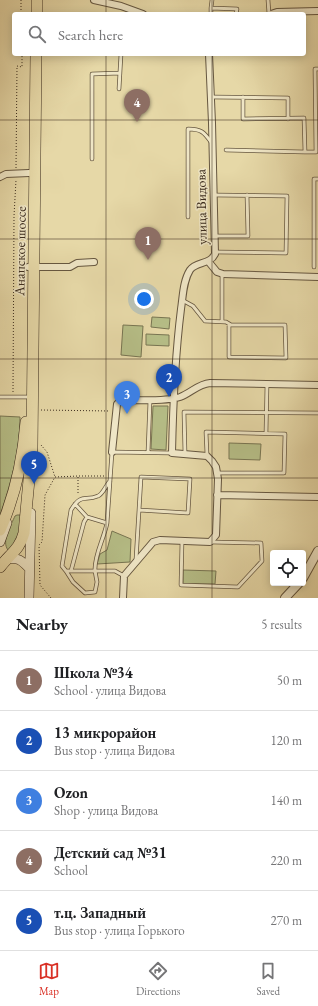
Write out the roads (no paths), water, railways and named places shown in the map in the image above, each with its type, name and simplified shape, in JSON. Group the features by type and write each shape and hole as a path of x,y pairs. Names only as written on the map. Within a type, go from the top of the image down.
{"highway":[{"path":"30,0 30,12"},
{"path":"37,0 37,12"},
{"name":"Анапское шоссе","path":"3,563 16,551 23,537 35,445 29,173 29,56"},
{"name":"Анапское шоссе","path":"31,266 36,56"},
{"path":"0,530 19,472 24,446 28,397 31,266"}],"main road":[{"path":"0,542 12,511 28,440 31,392 28,386"},
{"path":"29,598 35,445"},
{"path":"3,563 15,557 29,568"},
{"path":"29,586 35,598"}],"street":[{"path":"94,0 128,11"},
{"path":"277,12 318,11"},
{"name":"улица Видова","path":"172,453 176,344 184,285 190,270 196,264 213,258 214,252 213,144 209,56"},
{"path":"0,177 6,174 29,173"},
{"path":"208,261 217,272 222,274 318,277"},
{"path":"31,266 70,267 77,263 94,262"},
{"path":"112,452 118,404 121,400 174,398 185,394 204,383 318,385"},
{"path":"124,598 124,576 153,542 160,540 210,542 216,535 217,473 212,461 207,456 172,453"},
{"path":"217,495 318,497"},
{"path":"306,573 318,551"},
{"path":"285,598 296,586"}],"lane":[{"path":"211,12 212,0"},
{"path":"268,0 270,12"},
{"path":"211,8 237,9 236,12"},
{"path":"119,89 121,56"},
{"path":"226,150 316,152 315,69 318,69"},
{"path":"92,159 92,74 120,73"},
{"path":"211,97 288,98 288,119"},
{"path":"243,98 243,119 304,118 305,152"},
{"path":"188,217 188,129 195,129 204,132 213,144"},
{"path":"314,267 314,179 318,179"},
{"path":"213,195 287,196 286,253 214,252"},
{"path":"214,236 248,236 247,196"},
{"path":"222,274 222,322"},
{"path":"182,300 192,306 205,321 222,322 229,324 230,325 286,325 286,358 229,357 229,324"},
{"path":"266,433 267,384"},
{"path":"0,397 28,397"},
{"path":"148,452 150,400"},
{"path":"185,454 184,412 318,413"},
{"path":"207,456 206,432 284,434 284,473 217,473"},
{"path":"110,481 105,486 101,494 97,497 83,498 75,504 71,510 62,566 73,582 85,593 96,592 97,582 95,562 107,523 110,481 110,476 112,452 172,453"},
{"path":"136,562 139,510 141,477 190,479 188,512 139,510"},
{"path":"75,504 87,517 107,523"},
{"path":"70,571 84,522 87,517"},
{"path":"182,541 181,585 238,587 262,561 261,542 210,542"},
{"path":"66,571 115,571 124,576"}],"place":[{"name":"Детский сад №31","path":"137,122"},
{"name":"Школа №34","path":"148,260"},
{"name":"13 микрорайон","path":"169,397"},
{"name":"Ozon","path":"127,414"},
{"name":"т.ц. Западный","path":"34,484"}]}
